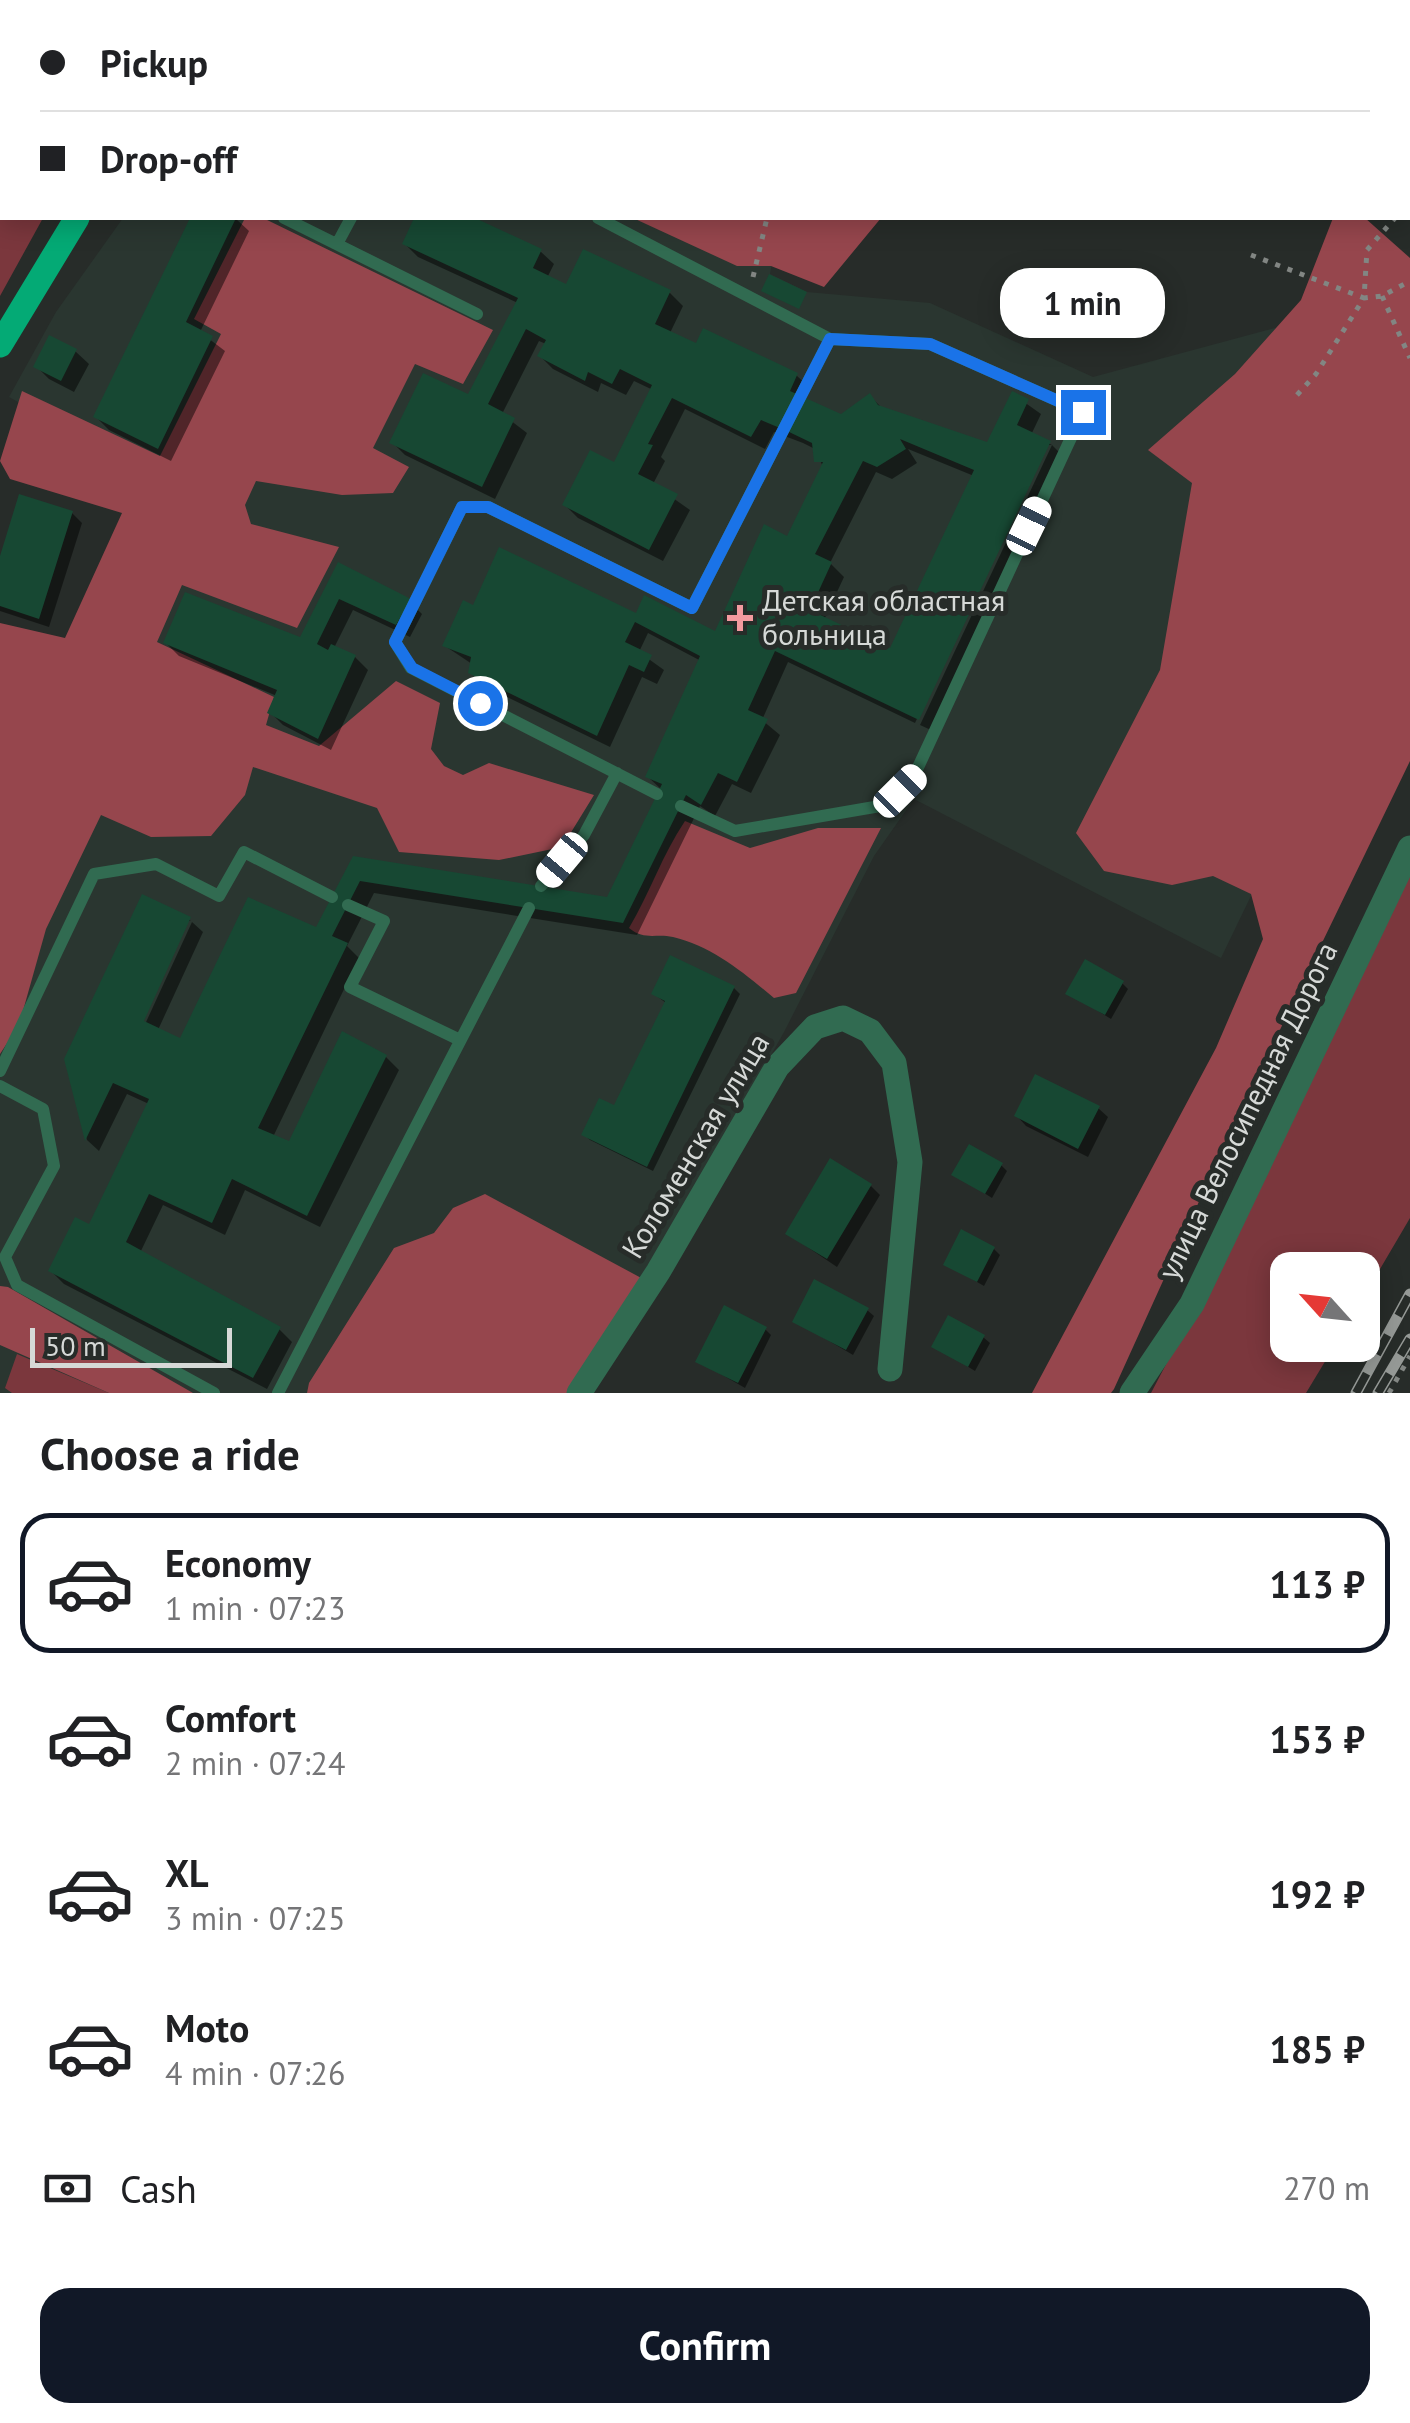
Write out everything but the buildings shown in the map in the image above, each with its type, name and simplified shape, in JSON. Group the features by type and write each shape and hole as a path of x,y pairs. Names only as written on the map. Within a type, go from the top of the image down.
{"main road":[{"path":"0,344 77,220"}],"street":[{"name":"улица Велосипедная Дорога","path":"1132,1393 1192,1304 1410,848"},
{"name":"Коломенская улица","path":"579,1393 658,1272 776,1067 815,1028 844,1018 870,1031 894,1064 910,1162 890,1369"}],"lane":[{"path":"288,220 476,314"},
{"path":"336,244 351,220"},
{"path":"602,220 830,339 930,344 1083,412 914,776 886,806 734,831 682,806"},
{"path":"656,794 412,668 395,642 462,507 488,507 692,608 830,339"},
{"path":"541,886 584,835 616,773"},
{"path":"0,1072 94,874 156,864 219,896 244,852 332,896"},
{"path":"348,905 384,921 350,987 460,1040"},
{"path":"278,1393 529,908"},
{"path":"0,1086 44,1109 54,1166 5,1257 17,1285 214,1393"}],"path":[{"path":"758,267 767,220"},
{"path":"1297,395 1364,298 1367,250 1393,220"},
{"path":"1250,255 1364,298 1382,296 1410,281"},
{"path":"1382,296 1410,358"},
{"path":"1389,1393 1410,1356"}],"shaded area":[{"path":"0,220 42,220 0,296"},
{"name":"Детская областная больница","path":"122,220 780,220 770,274 807,292 930,303 1093,377 1275,328 1410,394 1410,566 1221,958 914,799 874,856 784,1032 619,1326 568,1393 0,1393 0,650 72,670 156,477 9,397 56,312"},
{"path":"244,220 267,220 493,330 463,384 415,364 373,448 409,467 393,493 342,495 256,481 245,505 251,524 339,547 297,628 182,585 157,642 274,697 266,725 319,746 396,681 440,703 431,749 444,766 463,775 489,763 594,795 562,847 499,860 399,852 377,808 253,767 245,795 211,836 151,837 101,815 46,929 19,1025 0,1054 0,623 65,638 122,513 10,479 0,461 22,391 160,456 221,334 194,319"},
{"path":"637,220 879,220 824,287 771,266 737,266"},
{"path":"1332,220 1367,220 1410,258 1410,761 1231,1131 1114,1389 1111,1393 1032,1393 1216,1048 1263,939 1251,894 1213,876 1172,885 1104,871 1076,833 1160,670 1192,483 1148,450 1235,374 1301,300"},
{"path":"685,821 750,848 818,828 881,828 796,993 774,998 701,947 629,928"},
{"path":"1410,868 1410,1218 1380,1269 1380,1252 1270,1252 1270,1362 1325,1362 1306,1393 1151,1393 1260,1185"},
{"path":"485,1194 645,1280 568,1393 307,1393 309,1383 394,1248 434,1233 453,1208"},
{"path":"0,1286 8,1287 193,1393 109,1393 0,1345"},
{"path":"17,1354 109,1393 12,1393 5,1388"}],"railway":[{"path":"1356,1393 1410,1294"},
{"path":"1378,1393 1410,1339"}],"place":[{"name":"Детская областная больница","path":"740,618"}],"route":[{"path":"480,703 412,668 395,642 462,507 488,507 692,608 830,339 930,344 1083,412"}]}
